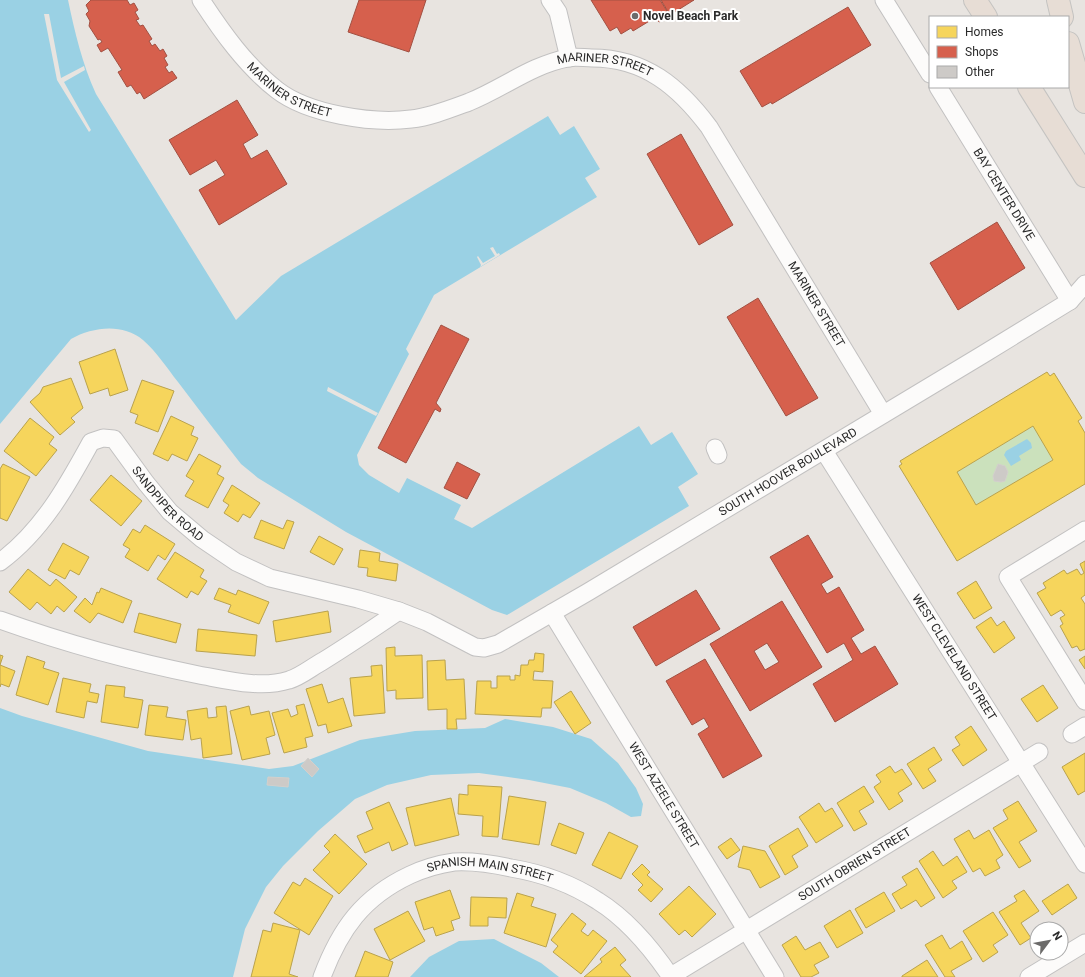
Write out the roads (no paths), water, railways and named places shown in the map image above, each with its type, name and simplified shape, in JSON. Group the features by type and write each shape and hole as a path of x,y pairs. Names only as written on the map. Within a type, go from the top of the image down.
{"highway":[{"path":"975,0 985,16"},
{"path":"1058,0 1062,16"},
{"path":"1069,46 1085,102"},
{"path":"1030,88 1085,176"}],"street":[{"name":"MARINER STREET","path":"201,0 233,45 256,71 278,90 304,104 332,114 361,119 411,120 442,112 470,101 540,66 569,58 599,58 626,62 645,69 670,83 692,104 717,140 883,414"},
{"path":"550,0 558,12 569,58"},
{"path":"884,0 929,72"},
{"name":"BAY CENTER DRIVE","path":"939,88 1078,300"},
{"name":"SOUTH HOOVER BOULEVARD","path":"484,648 498,644 552,613 824,451 883,414 1078,300 1085,284"},
{"name":"SANDPIPER ROAD","path":"0,562 35,529 59,498 91,442 103,438 114,439 146,483 170,512 202,539 236,562 270,578 358,599 399,611 427,622 475,647 484,648"},
{"name":"WEST CLEVELAND STREET","path":"824,451 1085,864"},
{"path":"1085,530 1008,577 1085,701"},
{"path":"0,620 65,643 142,664 230,681 273,684 290,680 364,636 399,611"},
{"name":"WEST AZEELE STREET","path":"552,613 775,977"},
{"name":"SOUTH OBRIEN STREET","path":"671,977 1039,752"},
{"name":"SPANISH MAIN STREET","path":"322,977 329,959 345,929 365,904 390,885 421,870 454,862 493,864 532,872 564,883 599,901 623,920 650,948 671,977"},
{"path":"1030,977 1085,943"}],"water":[{"path":"0,0 68,0 79,48 96,94 236,320 281,276 548,116 560,135 574,126 600,169 585,178 597,197 434,295 406,349 409,354 357,455 359,465 369,475 399,493 407,478 461,505 454,519 472,528 639,426 651,445 672,432 698,474 678,487 689,506 507,615 492,610 346,532 258,478 241,464 152,349 143,340 126,331 117,329 98,330 71,339 0,424"},
{"path":"1027,439 1031,443 1032,448 1019,456 1021,460 1011,466 1004,455 1006,451"},
{"path":"0,708 22,716 148,751 269,769 293,766 360,740 415,731 485,728 505,719 553,727 591,739 618,763 636,788 643,804 641,816 631,817 606,803 570,788 529,780 479,773 431,775 387,785 355,799 318,831 283,866 266,887 245,929 233,977 0,977"},
{"path":"494,939 541,963 559,977 410,977 429,957 459,941"}],"place":[{"name":"Novel Beach Park","path":"635,16"}]}
